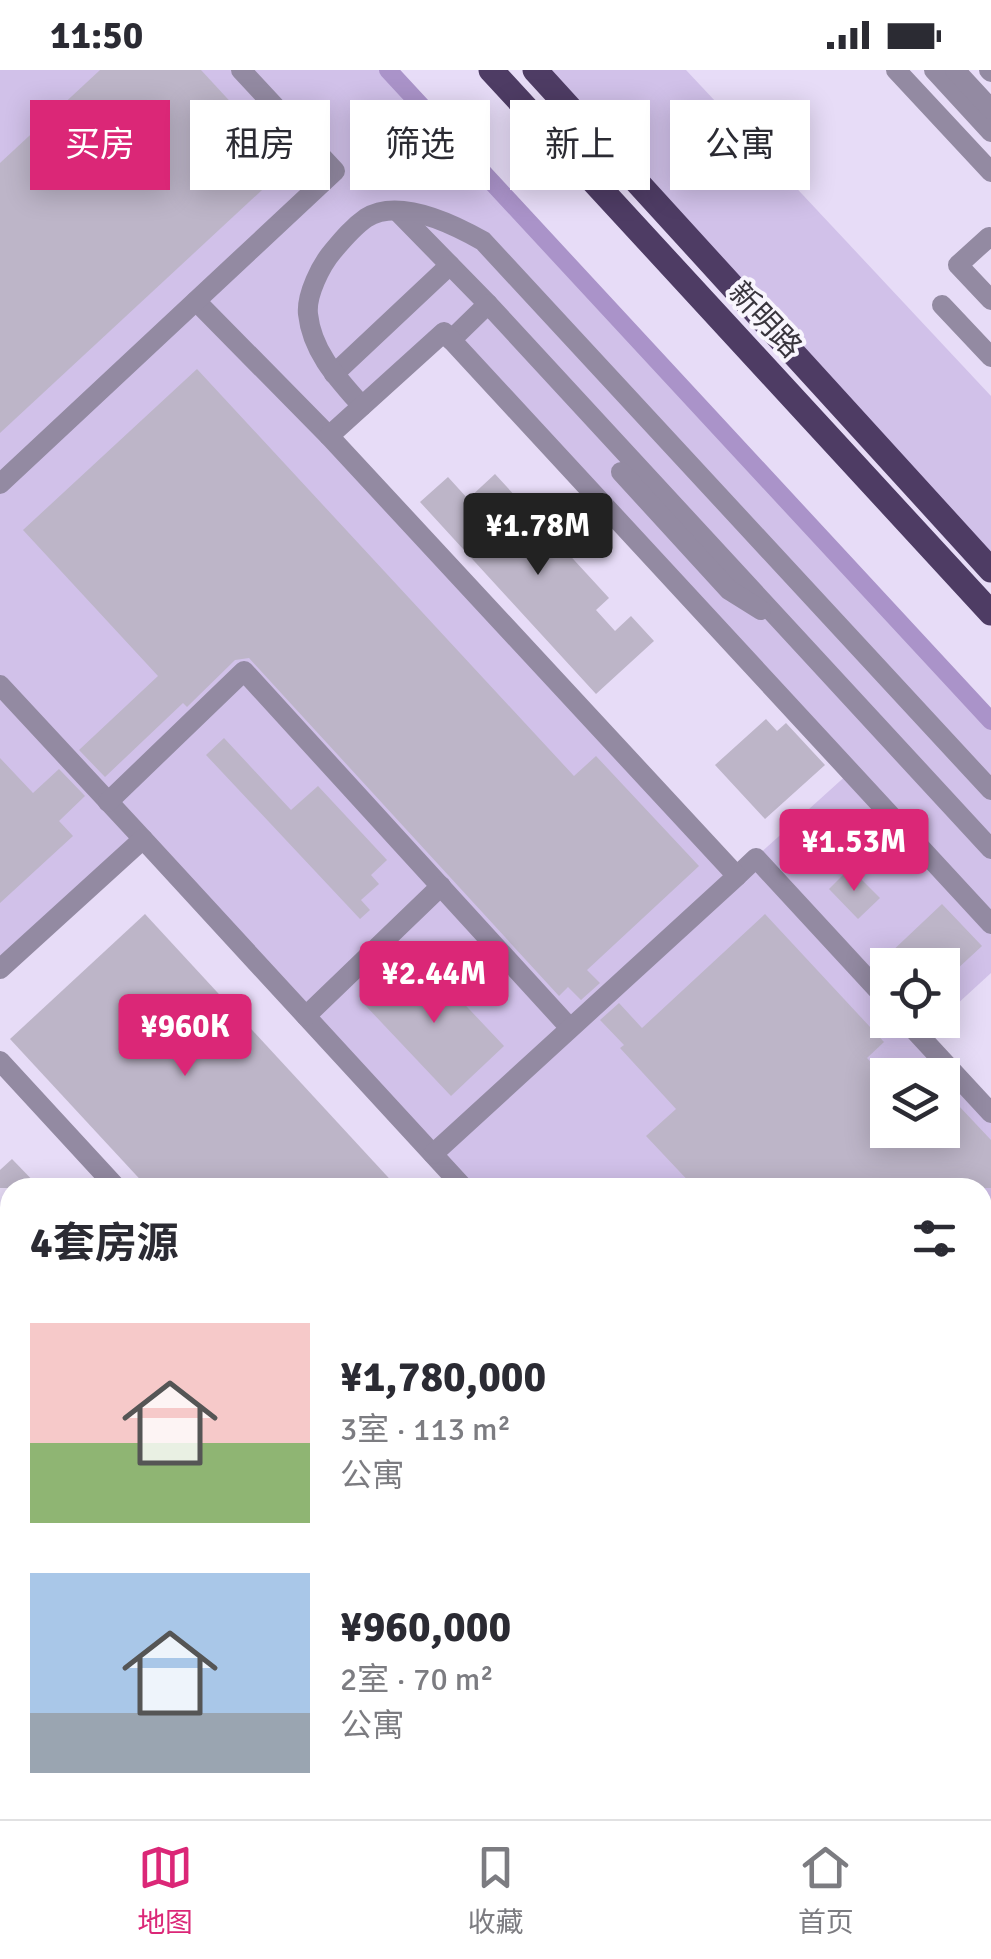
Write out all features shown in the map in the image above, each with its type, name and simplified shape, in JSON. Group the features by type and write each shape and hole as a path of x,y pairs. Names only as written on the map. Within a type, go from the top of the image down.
{"main road":[{"name":"新明路","path":"491,70 991,613"},
{"name":"新明路","path":"535,70 991,570"}],"lane":[{"path":"0,484 335,171 241,70"},
{"path":"896,70 991,172"},
{"path":"905,70 991,163"},
{"path":"914,70 991,154"},
{"path":"934,70 991,132"},
{"path":"955,70 991,109"},
{"path":"968,70 991,94"},
{"path":"398,212 488,304 627,467 785,626 991,849"},
{"path":"362,406 323,361 308,312 322,264 369,216 398,212 444,220 482,241 991,790"},
{"path":"991,240 989,237 958,264 991,300"},
{"path":"334,374 450,265"},
{"path":"196,301 328,436 737,876"},
{"path":"451,340 488,304"},
{"path":"942,305 991,357"},
{"path":"328,436 444,332 991,924"},
{"path":"595,495 627,467"},
{"path":"108,802 244,670 570,1028"},
{"path":"0,685 455,1178"},
{"path":"0,970 143,839"},
{"path":"433,1154 756,858 870,982"},
{"path":"306,1016 441,886"},
{"path":"922,1038 991,1113"},
{"path":"0,1061 109,1178"}],"shaded area":[{"path":"0,70 991,70 991,1178 0,1178"},
{"path":"0,70 388,70 416,100 350,100 350,190 490,190 490,180 991,721 991,973 960,1001 960,948 870,948 870,1038 923,1038 941,1058 870,1058 870,1148 960,1148 960,1079 991,1113 991,1178 456,1178 143,839 0,969","holes":["444,333 850,772 736,875 329,437"]},
{"path":"537,70 686,70 714,100 670,100 670,190 798,190 991,396 991,566 647,190 650,190 650,100 564,100"}],"building":[{"path":"100,70 201,70 229,100 190,100 190,190 262,190 0,433 0,163 30,135 30,190 170,190 170,100 68,100"},
{"path":"197,369 574,776 596,756 699,866 587,970 600,983 581,1000 568,987 559,996 249,658 235,660 105,777 79,750 158,676 23,530"},
{"path":"495,474 609,598 596,610 615,631 631,616 654,641 596,694 420,502 448,477 468,499"},
{"path":"766,719 777,731 786,723 825,765 765,819 715,765"},
{"path":"224,738 291,810 318,786 387,860 371,875 379,884 361,900 370,910 360,919 206,755"},
{"path":"0,758 33,793 59,769 85,796 59,821 73,836 0,903"},
{"path":"850,868 880,898 858,919 829,889"},
{"path":"942,904 982,946 960,966 960,948 895,948"},
{"path":"145,914 389,1178 139,1178 10,1039"},
{"path":"765,914 870,1027 870,1038 884,1042 867,1058 870,1148 960,1148 960,1107 991,1140 991,1178 686,1178 646,1136 676,1109 600,1020 619,1003 642,1028"},
{"path":"418,955 504,1046 451,1096 365,1005"},
{"path":"12,1159 30,1178 0,1178 0,1170"}],"waterway":[{"path":"388,70 991,721"}]}
